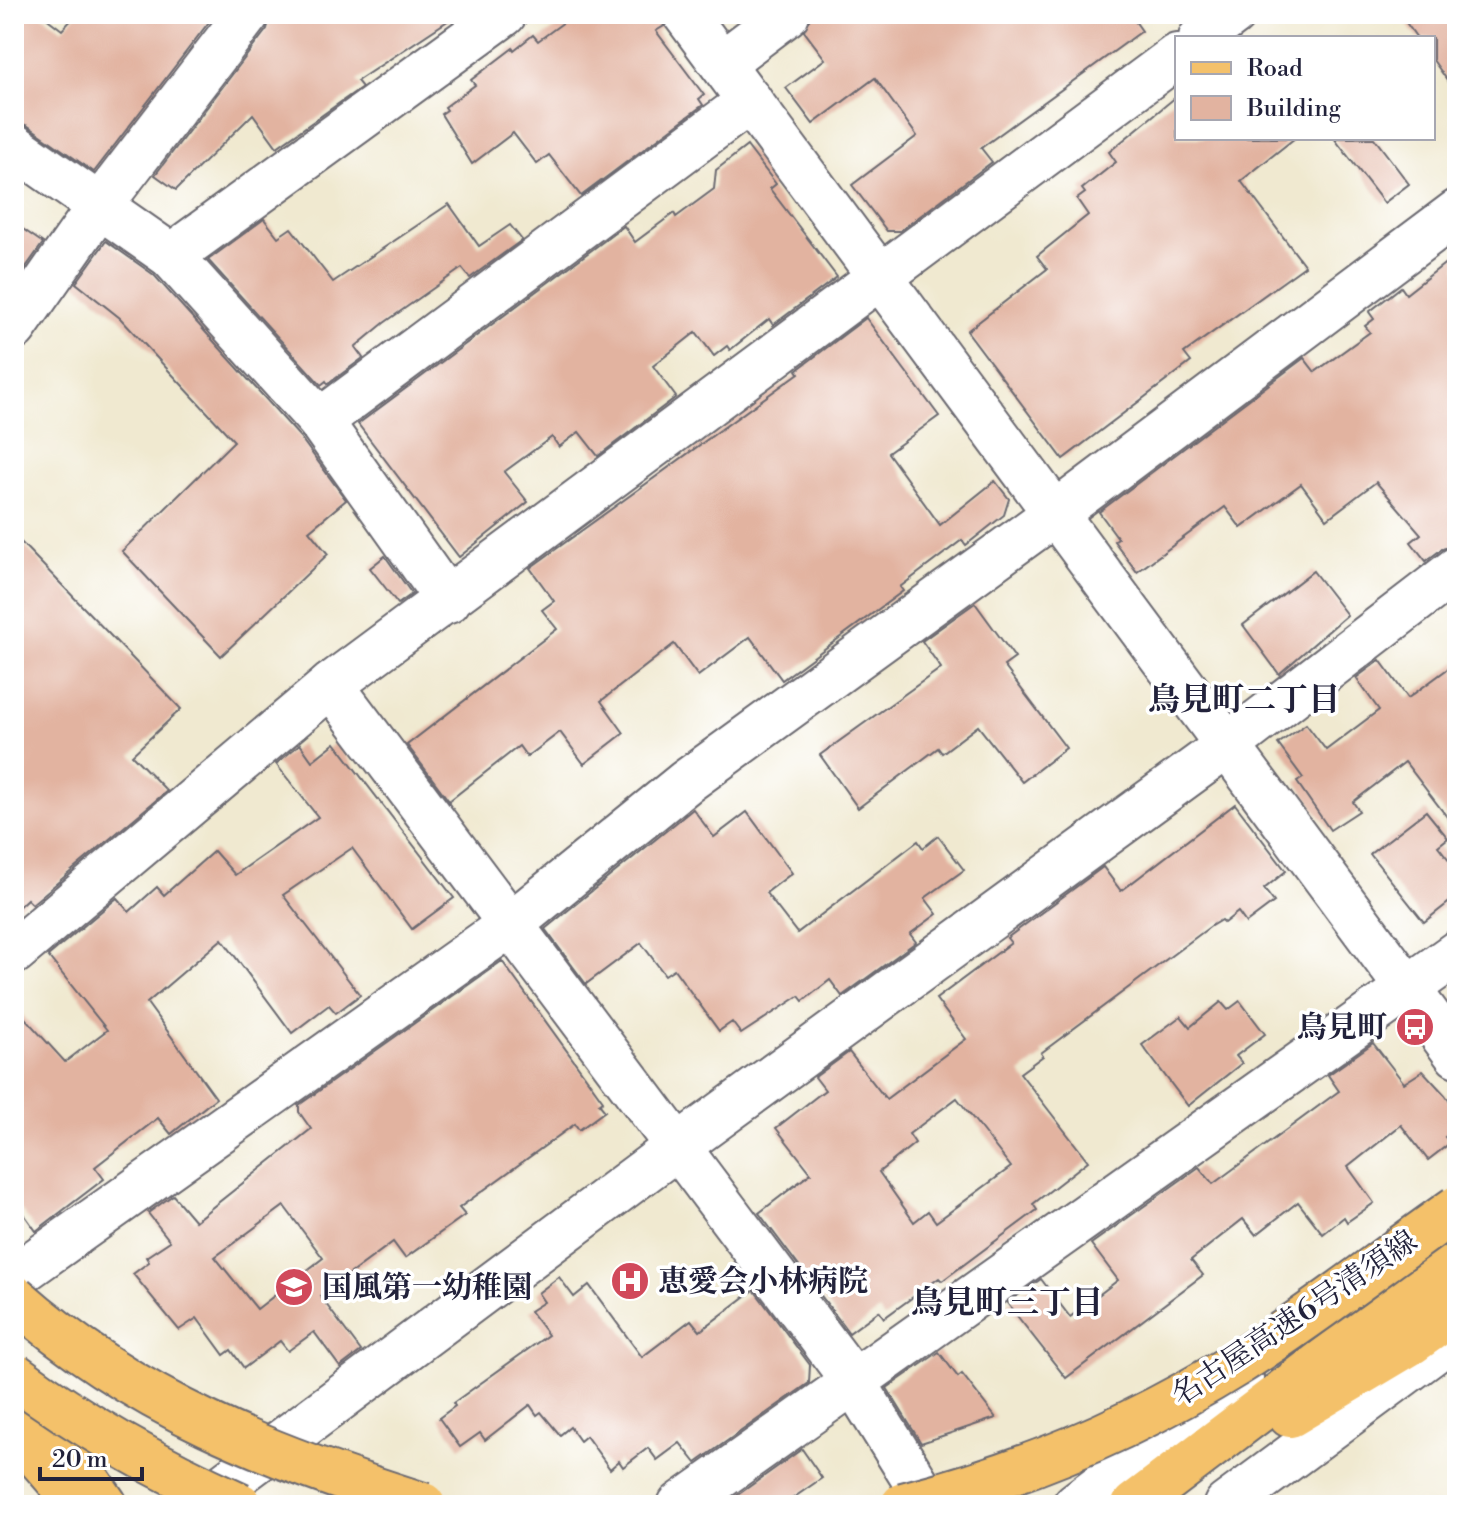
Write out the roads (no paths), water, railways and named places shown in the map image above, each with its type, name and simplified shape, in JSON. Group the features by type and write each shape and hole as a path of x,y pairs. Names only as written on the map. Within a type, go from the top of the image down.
{"main road":[{"name":"名古屋高速6号清須線","path":"903,1505 1018,1470 1160,1408 1238,1363 1317,1311 1457,1210"},
{"path":"1134,1505 1457,1260"},
{"path":"14,1297 81,1350 214,1429 309,1468 423,1505"},
{"path":"1104,1505 1322,1399 1457,1310"},
{"path":"14,1375 105,1505"},
{"path":"14,1375 111,1441 240,1505"},
{"path":"14,1429 80,1505"}],"street":[{"path":"14,328 98,208 247,14"},
{"path":"171,256 504,14"},
{"path":"685,14 1457,1055"},
{"path":"722,63 787,14"},
{"path":"1204,36 1233,14"},
{"path":"14,952 331,685 1175,58"},
{"path":"320,421 750,101"},
{"path":"14,146 98,208 171,256 320,421 448,601"},
{"path":"14,1277 511,924 686,782 1056,513 1457,212"},
{"path":"197,1505 677,1147 1228,745 1457,569"},
{"path":"331,685 852,1379 930,1505"},
{"path":"680,1505 852,1379 1457,953"},
{"path":"1075,1505 1457,1210"},
{"path":"1226,1505 1457,1334"}],"place":[{"name":"鳥見町","path":"1415,1027"},
{"name":"恵愛会小林病院","path":"630,1281"},
{"name":"国風第一幼稚園","path":"294,1287"}],"district":[{"name":"鳥見町二丁目","path":"1244,699"},
{"name":"鳥見町三丁目","path":"1007,1302"}]}
